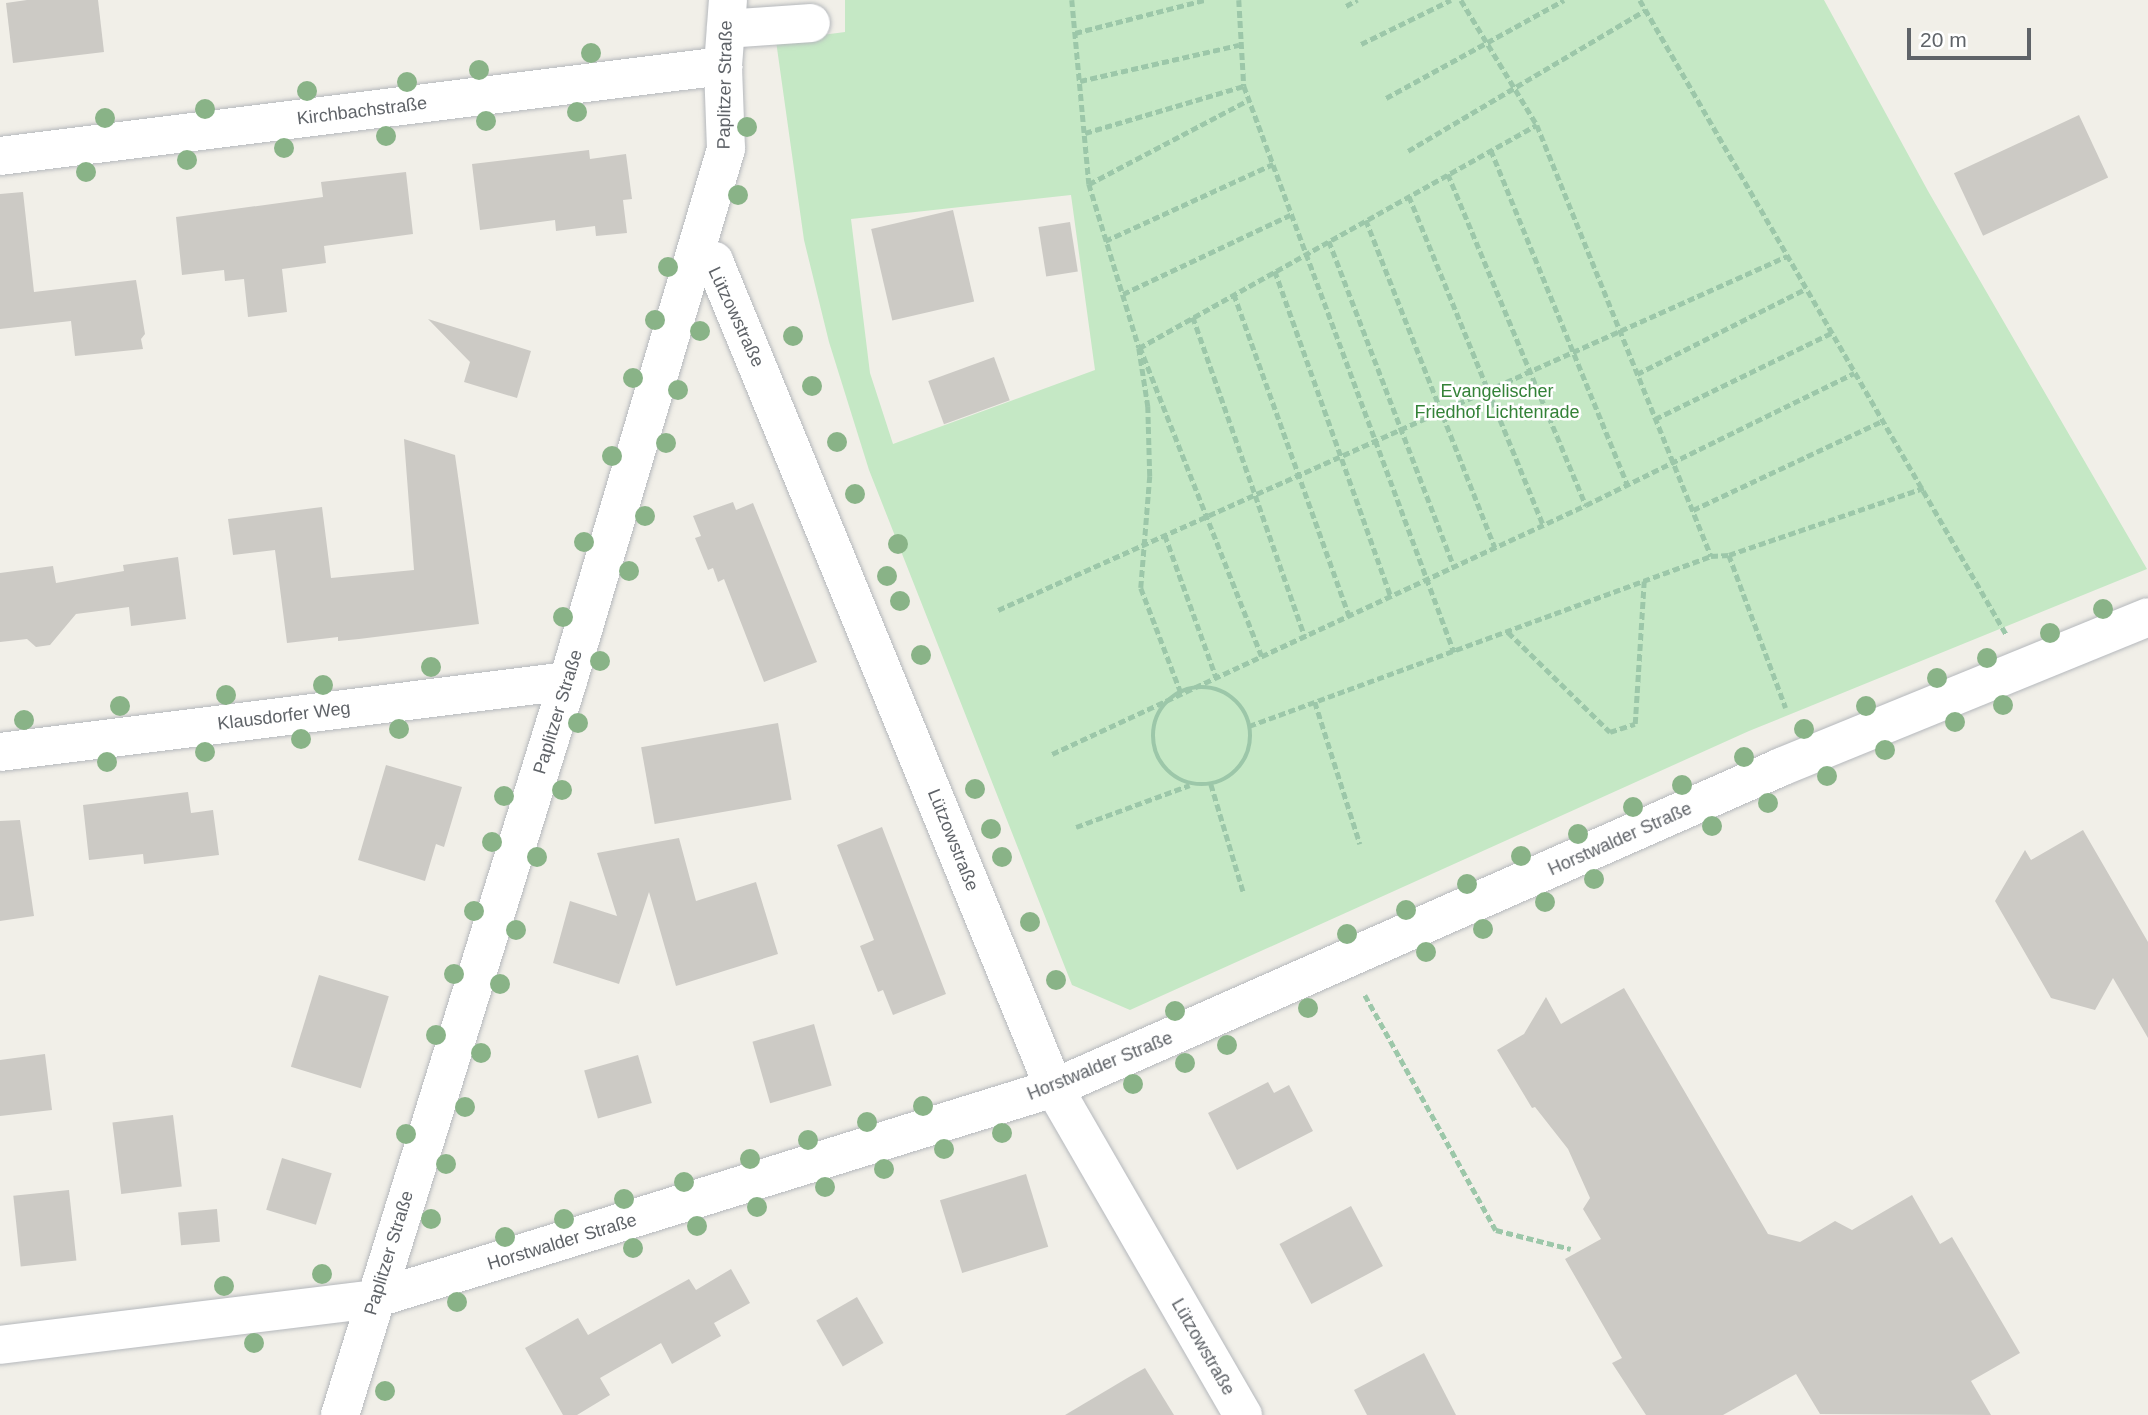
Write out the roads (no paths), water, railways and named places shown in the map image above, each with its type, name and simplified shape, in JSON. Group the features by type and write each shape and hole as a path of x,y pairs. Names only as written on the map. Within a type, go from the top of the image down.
{"street":[{"name":"Kirchbachstraße","path":"0,156 726,32 811,23"},
{"name":"Paplitzer Straße","path":"340,1415 568,681 726,149 726,32"},
{"name":"Lützowstraße","path":"695,256 713,261 724,286 1054,1088 1243,1415"},
{"name":"Horstwalder Straße","path":"0,1345 374,1299 1054,1088 1781,768 2148,617"},
{"name":"Klausdorfer Weg","path":"0,752 568,681"}],"park label":[{"name":"Evangelischer Friedhof Lichtenrade","path":"1497,402"}]}
